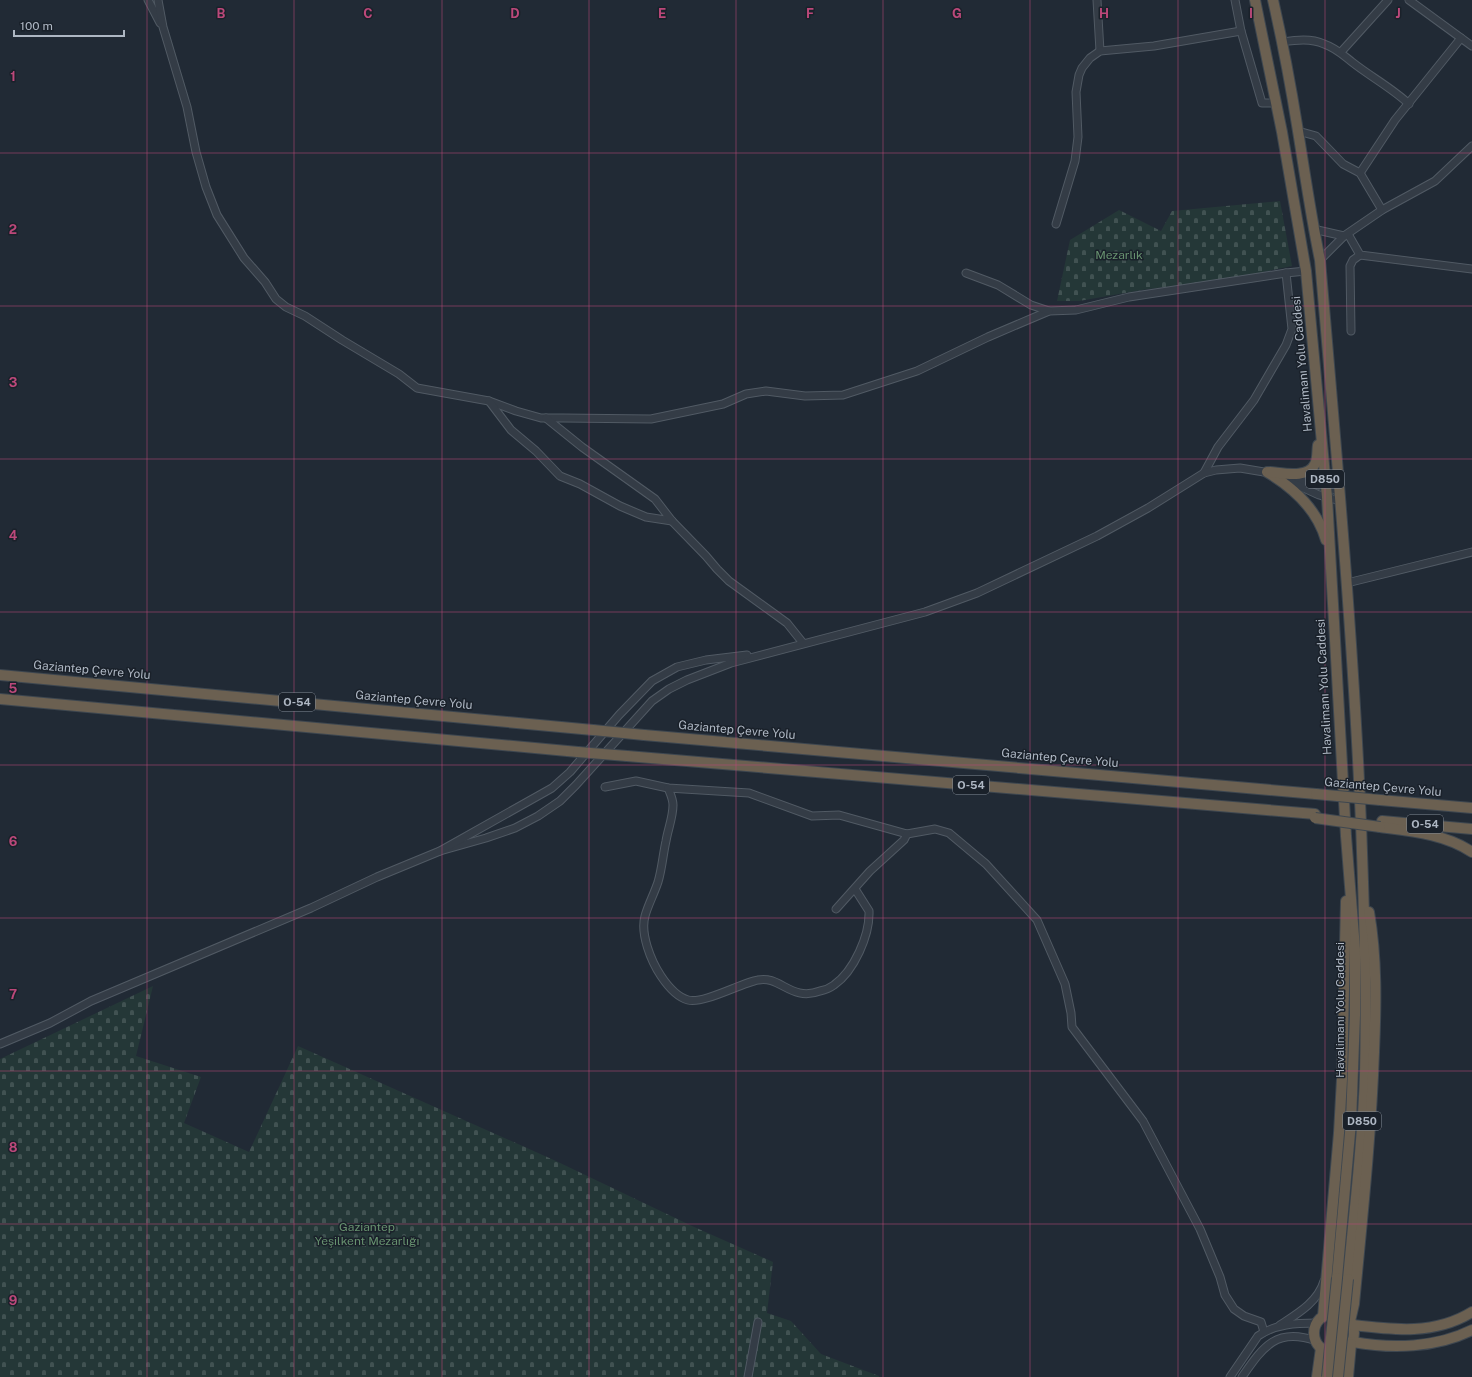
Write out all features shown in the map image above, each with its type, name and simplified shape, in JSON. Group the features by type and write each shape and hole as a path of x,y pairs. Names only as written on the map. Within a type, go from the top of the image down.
{"highway":[{"name":"Havalimanı Yolu Caddesi","path":"1255,0 1276,103 1306,271 1326,492 1354,949 1354,1038 1351,1122 1327,1377"},
{"name":"Havalimanı Yolu Caddesi","path":"1273,0 1282,42 1313,228 1320,260 1340,491 1355,700 1365,955 1365,1076 1348,1279 1338,1377"},
{"path":"1267,472 1296,474 1309,471 1314,466 1317,459 1320,421"},
{"path":"1267,472 1286,483 1302,498 1324,534 1330,554"},
{"name":"Gaziantep Çevre Yolu","path":"0,675 644,735 1472,808"},
{"name":"O-54","path":"0,698 578,752 1281,812 1379,824 1472,829"},
{"path":"1379,824 1442,839 1472,852"},
{"path":"1317,1377 1318,1344 1314,1332 1320,1320 1326,1273 1339,1133 1344,936 1348,857"},
{"path":"1348,1377 1352,1343 1355,1333 1352,1323 1369,1142 1375,1024 1373,934 1363,887"},
{"path":"1320,1320 1335,1313 1344,1315 1352,1323 1379,1328 1409,1330 1438,1326 1461,1319 1472,1312"},
{"path":"1352,1343 1378,1346 1406,1346 1439,1342 1462,1335 1472,1330"},
{"path":"1318,1344 1329,1353 1338,1353 1347,1349 1352,1343"}],"street":[{"path":"148,0 162,27"},
{"path":"158,0 162,27 187,107 196,152 206,187 217,215 244,258 258,273 276,299 286,307 305,316 399,374 417,388 489,401 516,411 546,418 651,419 723,404 746,394 766,391 805,396 843,395 917,371 988,337 1049,311"},
{"path":"1097,0 1100,51"},
{"path":"1235,0 1241,31 1262,103 1276,103"},
{"path":"1341,52 1388,0"},
{"path":"1409,0 1472,46"},
{"path":"1056,224 1075,155 1078,137 1076,92 1079,75 1090,58 1100,51 1154,46 1241,31"},
{"path":"1360,173 1396,120 1461,38"},
{"path":"1282,42 1300,39 1324,43 1341,52 1352,62 1399,95 1409,104"},
{"path":"1298,131 1316,136 1342,164 1360,173 1382,210"},
{"path":"1320,260 1346,235 1382,210 1435,181 1472,146"},
{"path":"1313,228 1346,235 1360,255"},
{"path":"1351,331 1350,266 1353,260 1360,255 1472,269"},
{"path":"966,273 998,285 1031,305 1049,311 1076,310 1129,297 1306,271"},
{"path":"1204,473 1218,447 1254,400 1286,346 1292,329 1286,273"},
{"path":"489,401 511,430 536,451 560,476 580,484 620,506 646,517 672,521"},
{"path":"546,418 582,447 655,499 672,521 729,581 787,623 804,643"},
{"path":"0,1044 50,1023 91,1001 311,908 377,877 440,851 515,828 538,816 560,801 652,701 669,689 687,680 731,663 925,612 977,593 1097,536 1148,508 1204,473 1216,470 1240,468 1267,472 1326,492 1340,501"},
{"path":"1326,492 1340,491"},
{"path":"1347,583 1472,552"},
{"path":"440,851 552,788 570,772 624,710 652,681 677,667 706,660 771,652"},
{"path":"605,787 636,781 668,788 749,793 812,816 839,816 907,834 935,829 950,833 986,864 1037,920 1066,984 1072,1027 1143,1122 1200,1229 1220,1277 1225,1295 1234,1309 1244,1316 1261,1322 1264,1332"},
{"path":"668,788 673,804 671,819 658,883 645,918 644,930 649,954 656,969 667,984 688,1000 697,1000 719,994 758,979 766,979 806,995 834,986 852,966 860,950 867,930 869,911 855,888"},
{"path":"836,909 870,871 904,840 907,834"},
{"path":"1230,1377 1258,1336 1277,1326 1309,1304 1323,1286 1326,1273"},
{"path":"1277,1326 1320,1320"},
{"path":"748,1377 758,1322"},
{"path":"1242,1377 1266,1346 1278,1339 1287,1336 1300,1336 1318,1344"}],"green space":[{"name":"Mezarlık","path":"1280,201 1292,266 1220,281 1148,289 1079,301 1057,301 1070,240 1119,210 1161,231 1172,211"},
{"name":"Gaziantep Yeşilkent Mezarlığı","path":"153,986 136,1056 201,1077 184,1123 249,1152 298,1046 556,1161 692,1226 773,1262 767,1313 791,1321 821,1354 879,1377 0,1377 0,1059"}]}
